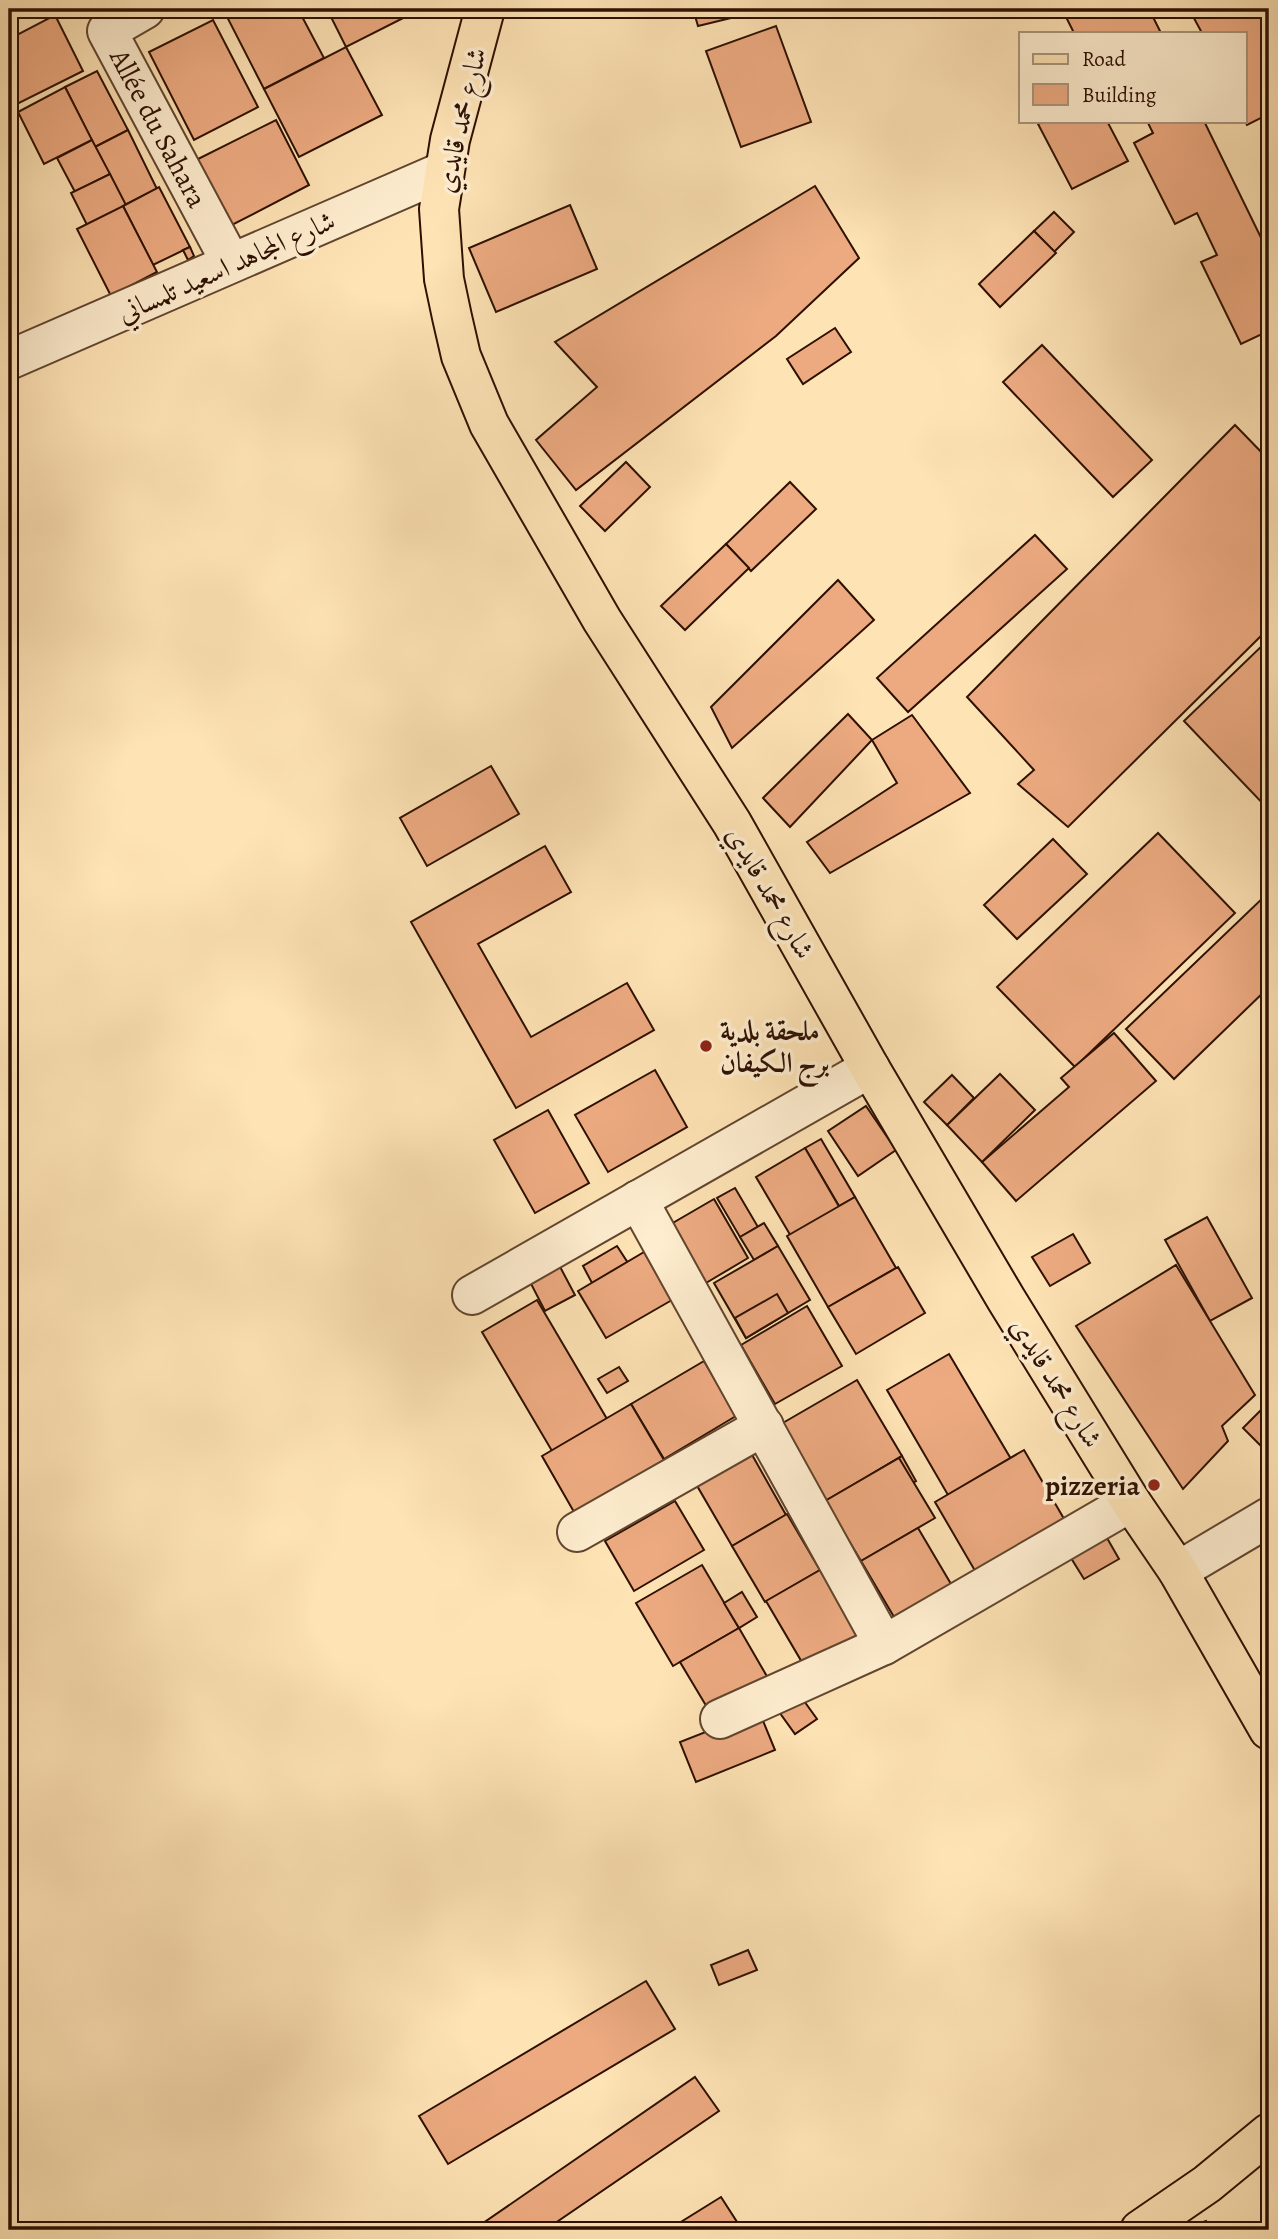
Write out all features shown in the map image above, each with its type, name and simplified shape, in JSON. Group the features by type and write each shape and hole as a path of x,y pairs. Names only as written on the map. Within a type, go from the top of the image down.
{"main road":[{"name":"شارع محمد قايدي","path":"485,9 457,107 439,209 444,279 461,356 489,424 602,620 732,823 870,1068 1006,1299 1131,1502 1178,1571 1269,1730"},
{"path":"1140,2230 1207,2184 1269,2133"}],"street":[{"name":"Allée du Sahara","path":"145,9 107,31 232,263"},
{"name":"شارع المجاهد اسعيد تلمساني","path":"9,360 444,171"},
{"path":"472,1295 870,1068"},
{"path":"638,1200 884,1645"},
{"path":"577,1531 764,1426"},
{"path":"720,1719 884,1645 1131,1502"},
{"path":"1178,1571 1269,1517"}],"building":[{"path":"223,9 298,9 324,58 264,89"},
{"path":"327,9 421,9 346,47"},
{"path":"693,9 764,9 764,10 698,26"},
{"path":"1062,9 1149,9 1160,32 1074,32"},
{"path":"1189,9 1269,9 1269,114 1247,125 1246,122 1246,32 1201,32"},
{"path":"55,15 83,71 15,105 9,93 9,39"},
{"path":"213,20 258,107 194,140 149,52"},
{"path":"776,26 811,122 741,147 706,51"},
{"path":"346,47 382,115 299,157 264,89"},
{"path":"97,71 128,130 95,147 65,87"},
{"path":"65,87 92,140 44,164 18,112"},
{"path":"276,120 309,185 230,226 196,160"},
{"path":"1108,122 1128,161 1072,189 1038,124"},
{"path":"1148,122 1204,122 1269,254 1269,343 1264,333 1241,344 1201,262 1217,255 1197,213 1175,224 1134,143 1153,133"},
{"path":"128,130 157,189 123,206 93,148"},
{"path":"92,140 110,174 75,192 57,158"},
{"path":"110,174 127,207 88,227 71,193"},
{"path":"815,186 859,258 776,336 576,490 536,440 597,387 555,342"},
{"path":"159,187 190,247 153,265 123,206"},
{"path":"570,205 597,269 496,312 469,248"},
{"path":"123,206 157,272 111,296 77,229"},
{"path":"1054,212 1074,232 1054,252 1034,231"},
{"path":"1034,231 1056,253 1000,307 979,284"},
{"path":"190,247 194,256 188,260 183,250"},
{"path":"835,328 851,352 803,384 787,359"},
{"path":"1042,345 1152,460 1113,497 1003,382"},
{"path":"1235,425 1269,460 1269,628 1068,827 1018,784 1034,770 967,697"},
{"path":"626,462 650,487 605,531 580,506"},
{"path":"790,482 816,509 751,571 726,544"},
{"path":"1035,535 1067,569 908,712 877,678"},
{"path":"726,544 749,568 685,630 661,606"},
{"path":"838,580 874,620 732,748 711,707"},
{"path":"1269,639 1269,810 1184,721"},
{"path":"848,714 872,740 790,827 763,798"},
{"path":"912,715 970,793 830,873 807,842 897,783 872,740"},
{"path":"491,766 519,814 427,866 400,818"},
{"path":"1158,833 1235,913 1075,1067 997,987"},
{"path":"1053,839 1087,874 1017,939 984,905"},
{"path":"545,846 571,892 478,944 531,1037 627,983 654,1030 516,1108 411,922"},
{"path":"1269,892 1269,987 1174,1079 1126,1029"},
{"path":"1114,1033 1156,1081 1016,1201 982,1162 1069,1087 1061,1078"},
{"path":"655,1070 687,1127 608,1172 575,1115"},
{"path":"1000,1074 1035,1110 982,1162 947,1125"},
{"path":"952,1075 974,1098 947,1125 924,1102"},
{"path":"866,1106 896,1150 858,1176 828,1131"},
{"path":"548,1110 589,1183 535,1213 494,1140"},
{"path":"821,1139 855,1197 839,1206 805,1148"},
{"path":"805,1148 841,1210 792,1238 756,1177"},
{"path":"735,1188 758,1227 740,1237 717,1198"},
{"path":"855,1197 896,1268 828,1307 787,1236"},
{"path":"714,1199 748,1258 706,1283 671,1224"},
{"path":"1207,1217 1252,1298 1210,1321 1165,1240"},
{"path":"764,1223 778,1246 754,1260 740,1237"},
{"path":"1073,1234 1090,1263 1050,1286 1032,1257"},
{"path":"617,1246 628,1263 592,1283 583,1266"},
{"path":"778,1246 810,1300 746,1338 714,1283"},
{"path":"644,1252 672,1300 606,1338 578,1291"},
{"path":"558,1263 575,1295 545,1311 528,1278"},
{"path":"1176,1265 1255,1395 1222,1426 1228,1441 1183,1489 1076,1326"},
{"path":"898,1267 925,1313 856,1354 828,1307"},
{"path":"777,1294 788,1313 746,1338 735,1318"},
{"path":"537,1300 607,1419 552,1451 482,1332"},
{"path":"807,1306 842,1366 775,1404 741,1345"},
{"path":"949,1354 1011,1459 948,1495 887,1390"},
{"path":"704,1361 736,1416 664,1459 631,1404"},
{"path":"619,1367 628,1381 607,1393 598,1379"},
{"path":"857,1380 902,1456 825,1501 781,1424"},
{"path":"1269,1402 1269,1435 1260,1445 1243,1428"},
{"path":"631,1404 664,1460 574,1512 542,1456"},
{"path":"1024,1450 1067,1524 978,1576 935,1502"},
{"path":"751,1453 786,1515 732,1546 696,1484"},
{"path":"902,1456 916,1481 884,1499 870,1475"},
{"path":"899,1458 935,1518 861,1561 825,1501"},
{"path":"675,1501 704,1550 634,1591 605,1541"},
{"path":"787,1514 820,1570 765,1602 732,1546"},
{"path":"918,1528 951,1584 894,1617 861,1561"},
{"path":"1107,1538 1119,1559 1084,1579 1071,1558"},
{"path":"702,1565 739,1628 673,1666 636,1603"},
{"path":"820,1570 859,1637 806,1669 766,1601"},
{"path":"742,1592 757,1617 739,1628 724,1603"},
{"path":"739,1628 769,1680 711,1714 680,1662"},
{"path":"799,1694 817,1719 795,1734 777,1709"},
{"path":"759,1711 775,1750 696,1782 680,1742"},
{"path":"748,1950 757,1970 719,1985 711,1965"},
{"path":"646,1981 675,2029 448,2164 419,2116"},
{"path":"695,2077 719,2111 545,2230 473,2230"},
{"path":"721,2197 739,2225 731,2230 668,2230"},
{"path":"1206,2221 1207,2230 1177,2230"}],"place":[{"name":"ملحقة بلدية برج الكيفان","path":"706,1046"},
{"name":"pizzeria","path":"1154,1485"}]}
